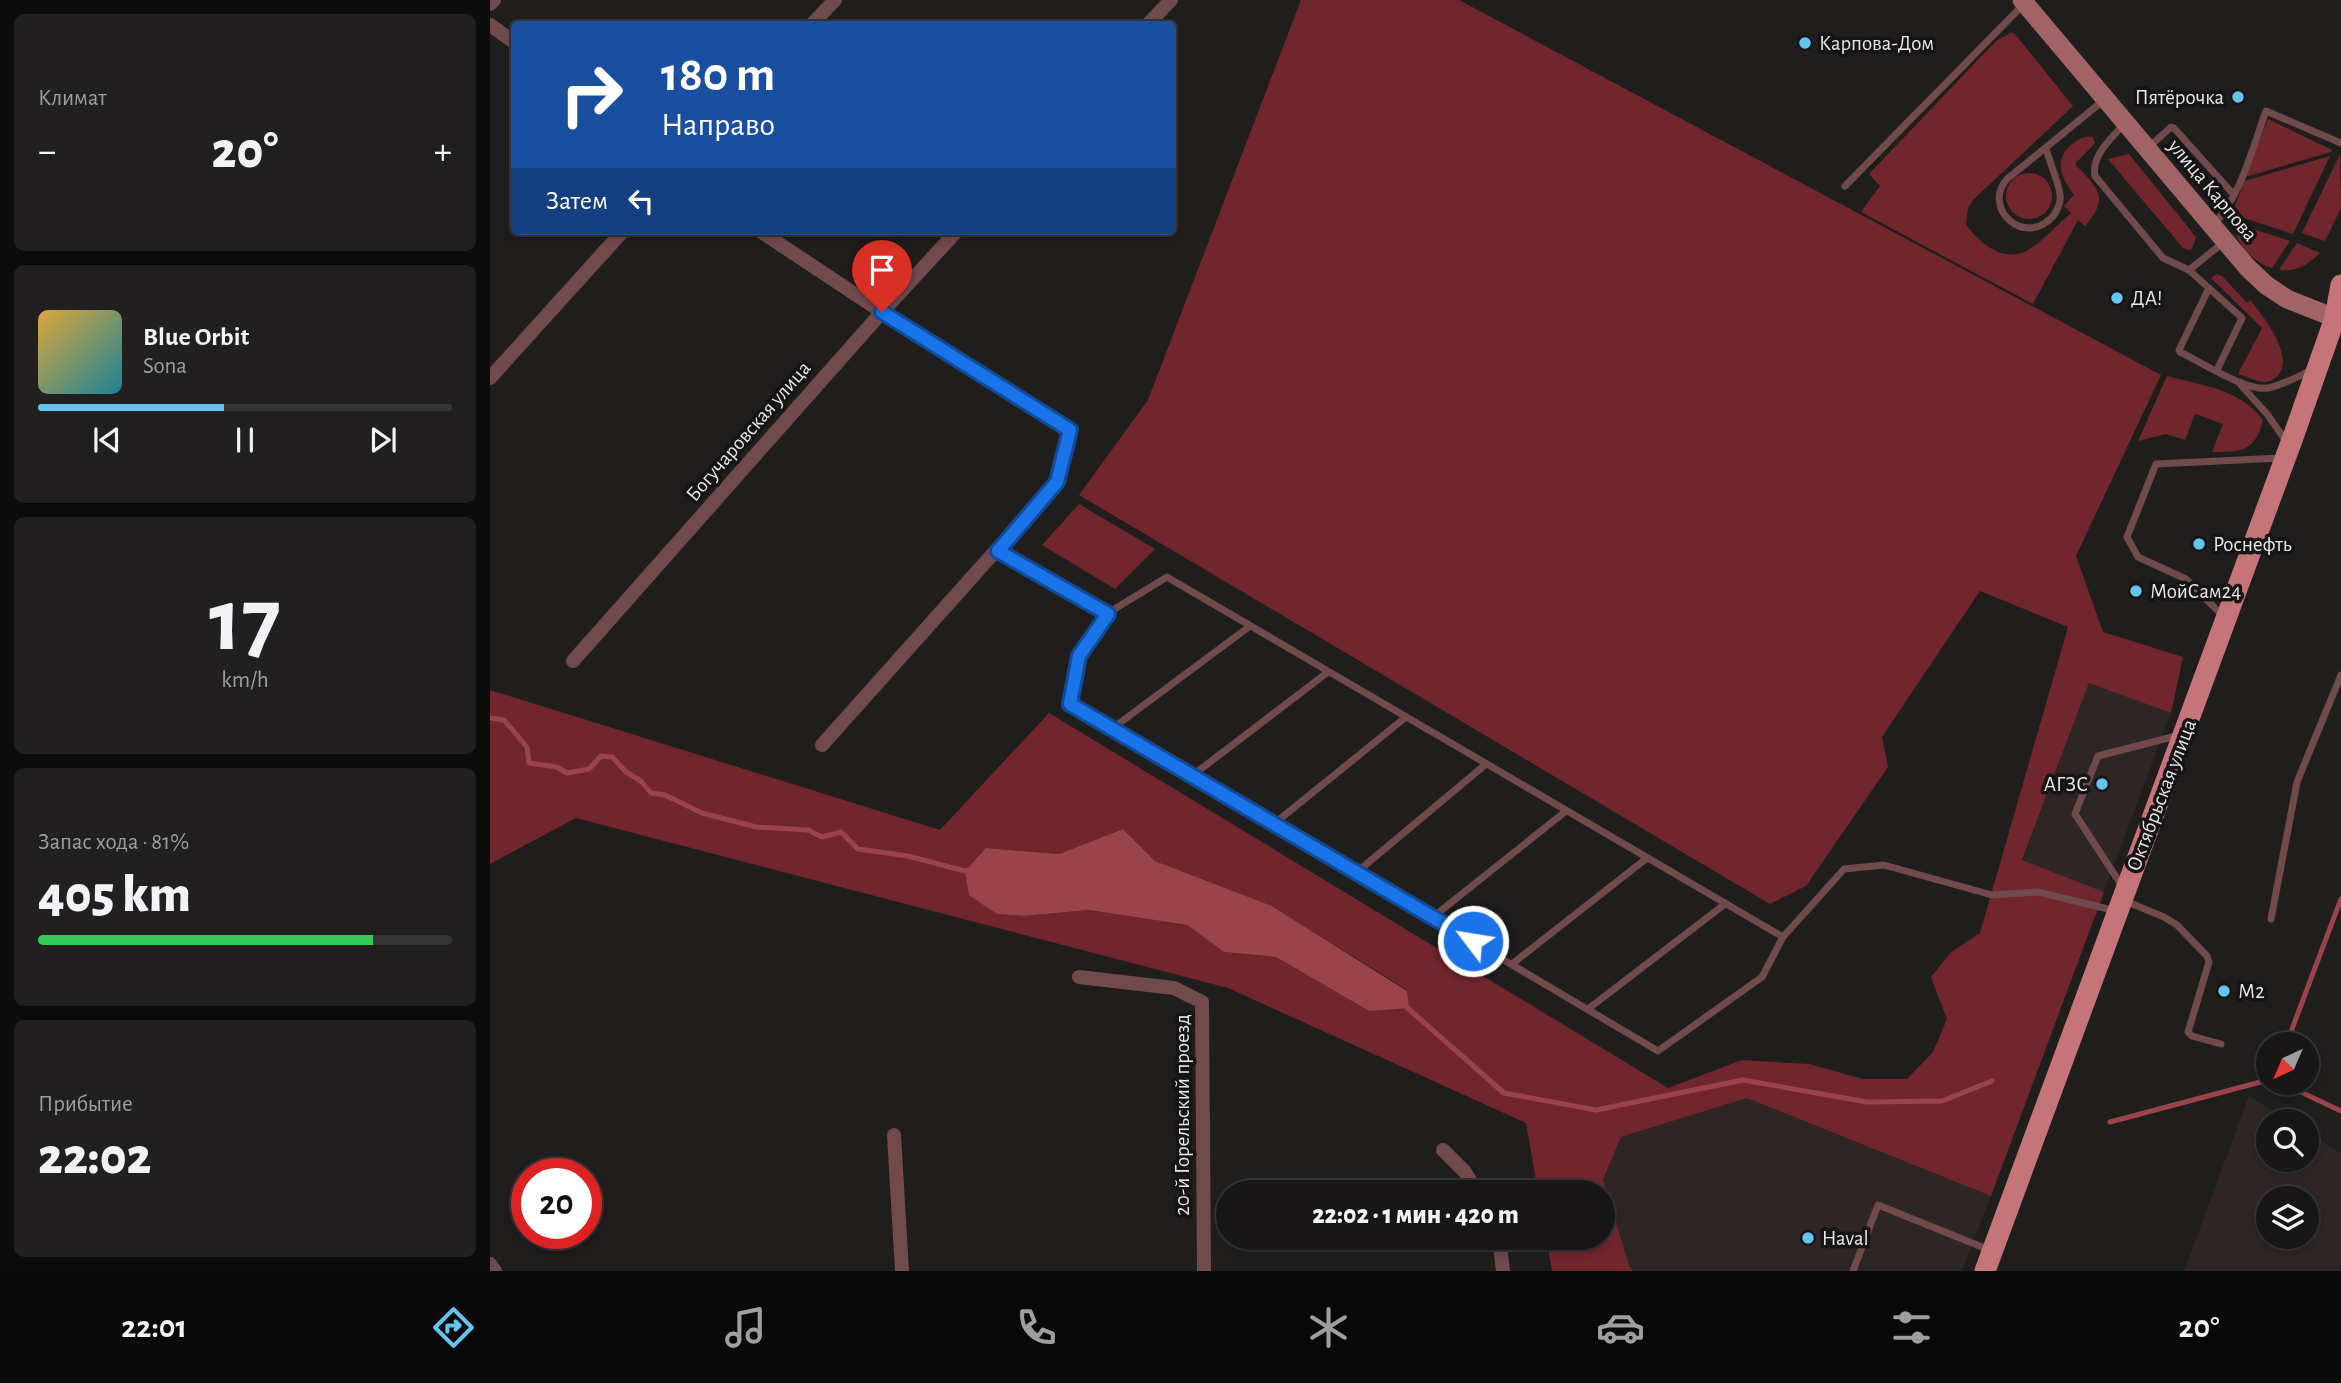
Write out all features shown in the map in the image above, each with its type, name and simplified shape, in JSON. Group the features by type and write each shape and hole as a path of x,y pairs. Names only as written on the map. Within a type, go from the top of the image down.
{"main road":[{"name":"улица Карпова","path":"2024,1 2212,226 2266,285 2287,299 2339,315"},
{"name":"Октябрьская улица","path":"1989,1261 2120,900 2339,315 2341,285"}],"street":[{"path":"490,4 494,0"},
{"path":"815,21 835,0"},
{"path":"1151,21 1171,0"},
{"path":"490,26 511,40"},
{"path":"490,378 619,235"},
{"path":"766,235 882,312 1070,430 1057,482 822,745"},
{"name":"Богучаровская улица","path":"573,661 953,235"},
{"name":"20-й Горельский проезд","path":"1079,977 1174,988 1202,1002 1205,1271"},
{"path":"894,1135 902,1271"},
{"path":"1443,1150 1470,1180"},
{"path":"1501,1250 1503,1271"},
{"path":"490,1264 495,1271"}],"lane":[{"path":"1845,186 2024,1"},
{"path":"2046,148 2060,192 2059,205 2045,223 2027,229 2005,215 1998,193 2007,179 2105,99"},
{"path":"2212,226 2234,195 2266,111 2341,143"},
{"path":"2126,122 2096,157 2093,165 2095,176 2163,258 2189,270 2242,319 2217,370"},
{"path":"2147,148 2171,127 2174,128 2234,195"},
{"path":"2189,270 2225,241"},
{"path":"2209,288 2179,350 2253,387 2267,388 2317,369"},
{"path":"2227,620 2186,579 2138,557 2127,537 2156,464 2288,452 2267,414 2239,382"},
{"path":"998,551 1108,614"},
{"path":"1783,937 1167,577 1108,614 1079,656 1070,704 1658,1051 1762,977 1783,937 1844,869 1884,865 1992,895 2038,892 2120,900 2164,917 2178,925 2207,956 2209,962 2188,1032 2192,1036 2221,1044"},
{"path":"1114,728 1250,626"},
{"path":"1193,775 1328,672"},
{"path":"2271,919 2297,782 2341,675"},
{"path":"1275,823 1406,717"},
{"path":"2120,900 2075,814 2098,756 2184,734"},
{"path":"1357,872 1486,764"},
{"path":"1433,917 1566,811"},
{"path":"1512,964 1647,858"},
{"path":"1588,1009 1725,904"},
{"path":"1853,1271 1878,1205 1989,1261"}],"shaded area":[{"path":"1301,0 1459,0 2161,375 2076,556 2103,632 2183,657 2171,713 2089,683 2022,860 2104,892 1991,1196 1747,1098 1621,1137 1603,1180 1536,1180 1526,1123 1228,988 576,818 490,864 490,690 940,830 1049,713 1668,1088 1742,1060 1809,1064 1863,1079 1907,1079 1933,1052 1947,1019 1931,977 1951,952 1980,933 2068,627 1980,591 1882,737 1888,767 1806,886 1770,904 1079,495 1148,400","holes":["1123,829 1155,861 1272,906 1407,990 1369,1011 1276,957 1224,952 1187,925 1089,910 1024,916 997,914 986,848 1059,854"]},
{"path":"2014,33 2073,106 1974,199 1968,208 1966,224 1971,231 1985,244 2001,253 2019,254 2034,246 2071,213 2064,206 2074,195 2063,176 2062,156 2084,137 2093,137 2095,143 2075,164 2095,186 2098,207 2085,226 2078,220 2033,304 1861,212 1880,186 1869,174 1996,41"},
{"path":"2268,119 2332,150 2331,152 2245,177"},
{"path":"2129,154 2196,237 2192,249 2183,248 2108,159"},
{"path":"2340,154 2341,208 2325,241 2302,233"},
{"path":"2330,156 2293,234 2232,214 2244,181"},
{"path":"2029,173 2046,179 2052,196 2046,213 2029,219 2012,213 2006,196 2012,179"},
{"path":"2232,222 2290,241 2272,268 2251,256 2237,237"},
{"path":"2297,243 2320,253 2301,267 2279,270"},
{"path":"2217,274 2247,303 2250,300 2275,335 2283,366 2271,381 2262,382 2238,374 2262,328 2211,278"},
{"path":"2167,376 2219,390 2243,401 2263,420 2256,438 2246,448 2232,452 2212,452 2223,424 2195,414 2185,440 2166,434 2138,441"},
{"path":"1079,504 1155,549 1115,589 1042,545"},
{"path":"2089,683 2171,713 2104,892 2022,861"},
{"path":"1123,829 1155,861 1272,906 1407,991 1409,1008 1369,1011 1276,957 1224,952 1187,925 1089,910 1024,916 997,914 969,895 965,871 986,848 1059,854"},
{"path":"2249,1096 2270,1109 2256,1109 2256,1172 2319,1172 2319,1139 2341,1153 2341,1271 2184,1271"},
{"path":"1747,1098 1991,1196 1962,1271 1633,1271 1630,1269 1615,1220 1615,1180 1603,1180 1621,1137"},
{"path":"1615,1219 1633,1271 1552,1271 1548,1250 1615,1250"}],"waterway":[{"path":"490,718 504,720 527,747 529,763 557,767 567,773 589,769 601,756 612,757 651,793 665,795 702,813 756,827 808,830 822,837 841,832 858,849 908,856 965,871 972,869"},
{"path":"2291,1032 2341,899"},
{"path":"1403,1004 1504,1093 1596,1110 1743,1080 1867,1102 1942,1101 1992,1081"},
{"path":"2110,1122 2256,1083"},
{"path":"2309,1096 2341,1111"}],"place":[{"name":"Карпова-Дом","path":"1805,43"},
{"name":"Пятёрочка","path":"2238,97"},
{"name":"ДА!","path":"2117,298"},
{"name":"Роснефть","path":"2199,544"},
{"name":"МойСам24","path":"2136,591"},
{"name":"АГЗС","path":"2102,784"},
{"name":"М2","path":"2224,991"},
{"name":"Haval","path":"1808,1238"}],"route":[{"path":"882,312 1070,430 1057,482 998,551 1108,614 1079,656 1070,704 1473,941"}]}
